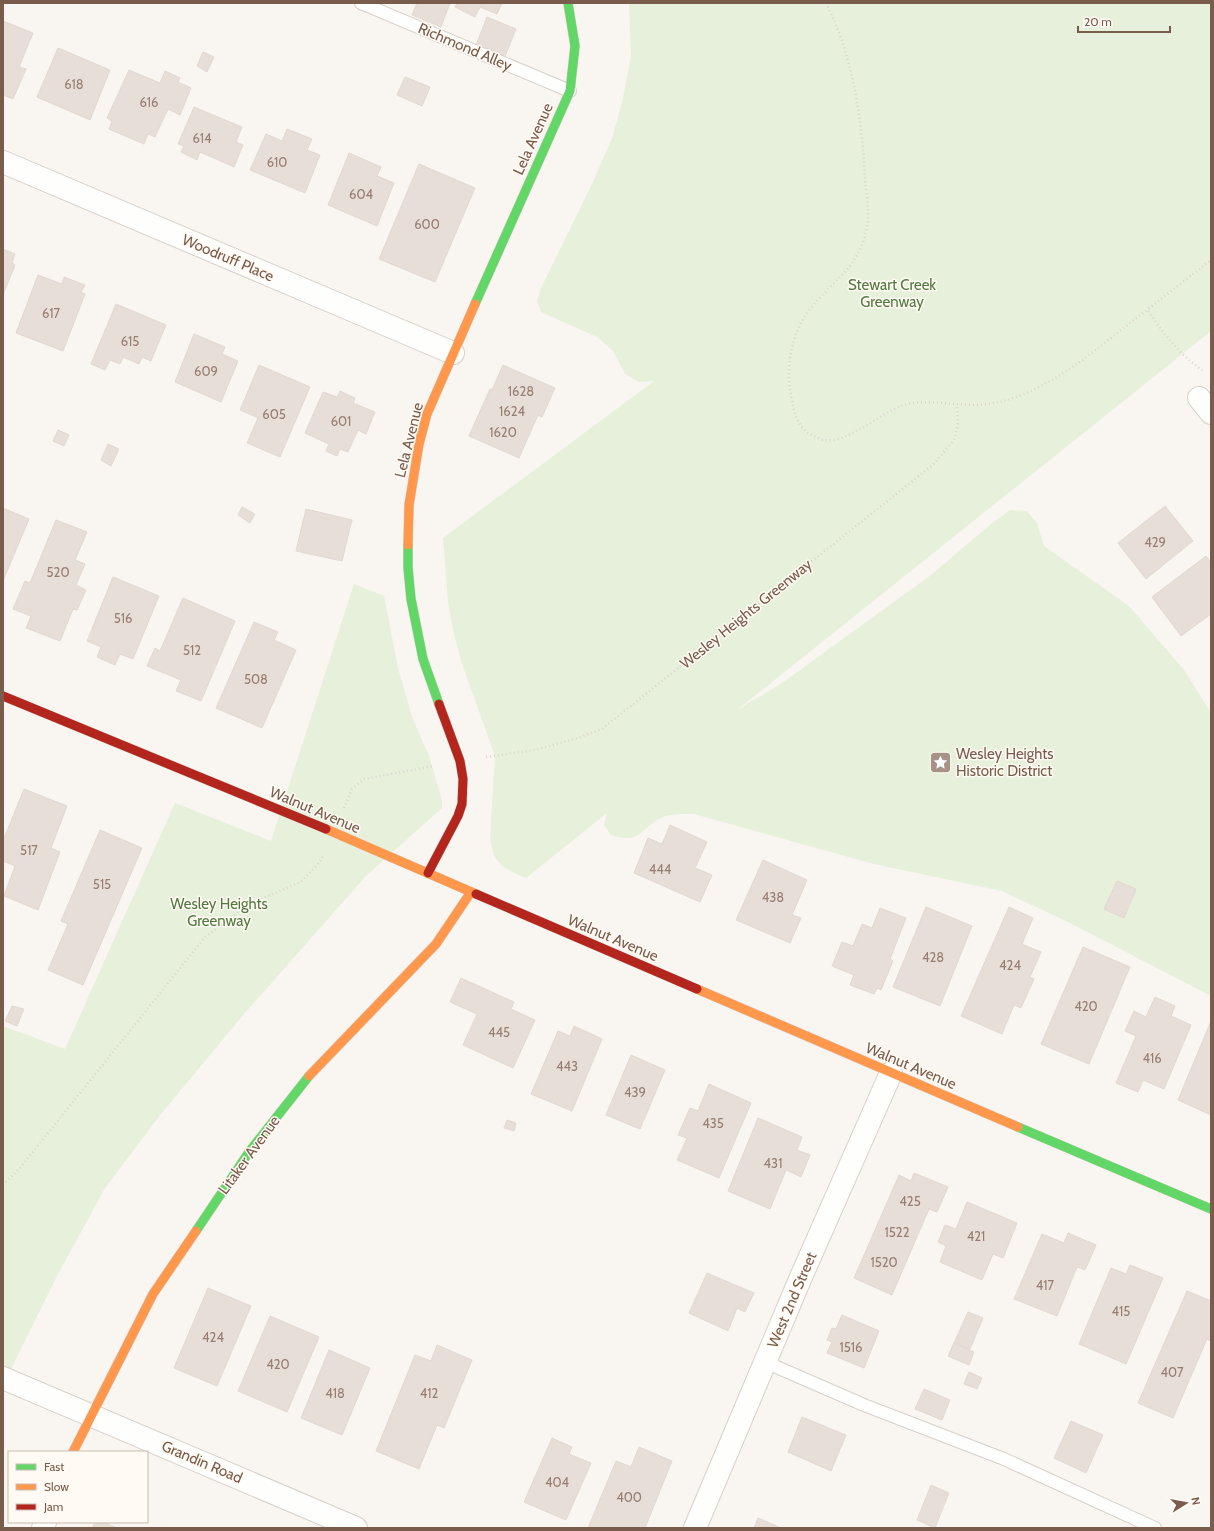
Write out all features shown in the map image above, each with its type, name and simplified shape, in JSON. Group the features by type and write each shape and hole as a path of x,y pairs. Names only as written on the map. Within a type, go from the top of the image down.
{"street":[{"name":"Lela Avenue","path":"428,873 458,816 462,804 463,778 460,761 423,659 411,599 408,568 409,505 419,444 427,414 570,91 575,46 568,3"},
{"name":"Woodruff Place","path":"3,162 453,353"},
{"name":"Walnut Avenue","path":"3,696 335,833 891,1073 1211,1209"},
{"name":"Litaker Avenue","path":"73,1451 153,1294 249,1152 304,1081 436,944 471,892"},
{"name":"West 2nd Street","path":"695,1528 801,1277 891,1073"},
{"name":"Grandin Road","path":"3,1378 356,1528"}],"lane":[{"name":"Richmond Alley","path":"361,3 570,91"},
{"path":"766,1362 864,1405 1004,1459 1155,1528"}],"path":[{"path":"826,3 833,15 849,64 863,136 867,225 863,242 854,262 811,308 802,322 793,343 789,380 795,417 801,426 810,434 825,440 837,440 852,434 899,407 916,402 992,404 1012,399 1062,375 1148,311 1211,260"},
{"path":"1148,311 1169,340 1186,359 1203,370"},
{"name":"Wesley Heights Greenway","path":"481,758 534,750 578,738 602,729 935,463 954,440 958,423 957,404"},
{"path":"3,1185 20,1168 205,937 249,904 301,882 320,862 335,833 352,789 364,779 439,765"}],"green space":[{"name":"Stewart Creek Greenway","path":"629,3 1211,3 1211,331 737,710 782,683 931,575 991,524 1010,510 1027,511 1037,523 1044,546 1129,606 1184,670 1211,713 1211,996 1070,923 1002,891 874,864 694,814 675,814 665,816 650,825 637,836 627,838 611,835 604,825 607,813 526,878 505,868 496,859 491,845 490,836 495,756 461,661 453,630 448,602 443,538 654,381 639,382 625,374 613,351 597,337 541,312 537,301 541,288 593,182 613,136 623,98 631,56"},
{"name":"Wesley Heights Greenway","path":"354,584 384,596 398,668 412,717 429,756 442,800 442,808 365,877 244,1014 161,1114 105,1188 57,1276 3,1385 3,1026 65,1049 175,803 271,841"}],"building":[{"path":"417,3 450,3 441,27 412,15"},
{"path":"457,3 502,3 497,14 480,7 475,17 455,7"},
{"path":"487,17 516,29 504,59 475,48"},
{"path":"3,21 33,33 19,67 26,69 13,99 3,95"},
{"path":"58,48 110,70 90,120 37,97"},
{"path":"203,52 214,57 207,72 197,66"},
{"path":"129,70 160,83 165,71 180,78 178,82 191,88 180,115 168,109 155,137 148,134 144,144 109,129 112,121 107,118"},
{"path":"405,77 430,87 422,106 397,95"},
{"path":"194,107 242,127 236,142 243,145 234,167 200,152 197,160 181,152 184,146 178,144"},
{"path":"287,129 312,139 307,150 320,155 305,193 250,170 266,134 282,141"},
{"path":"349,153 381,167 377,176 394,183 377,226 328,205"},
{"path":"419,164 475,188 435,282 379,259"},
{"path":"3,249 15,254 12,263 15,265 3,295"},
{"path":"38,275 62,284 64,277 85,285 81,292 85,294 63,351 16,333"},
{"path":"116,304 166,325 151,361 142,357 139,364 123,357 120,364 110,360 105,370 91,364"},
{"path":"194,334 225,347 222,354 238,361 221,402 175,382"},
{"path":"259,365 310,387 280,457 247,443 258,418 240,410"},
{"path":"503,365 555,388 542,417 538,415 519,458 469,436 490,389 492,390"},
{"path":"340,391 355,398 353,403 375,412 366,434 358,430 348,452 340,449 337,456 326,451 329,444 305,433 323,392 337,397"},
{"path":"58,430 69,435 64,446 53,441"},
{"path":"108,444 119,449 111,466 101,460"},
{"path":"1165,506 1193,541 1146,579 1118,543"},
{"path":"242,507 255,514 250,523 238,515"},
{"path":"3,508 29,519 3,581"},
{"path":"306,509 352,520 342,561 296,551"},
{"path":"56,520 87,532 75,560 85,564 76,585 86,590 77,610 73,609 60,641 26,628 31,616 13,609 25,581 30,583"},
{"path":"1206,556 1211,563 1211,614 1181,636 1152,597"},
{"path":"113,577 159,596 133,659 120,654 115,665 97,657 101,647 87,641"},
{"path":"183,598 235,621 201,701 176,691 181,680 147,666 155,648 160,651"},
{"path":"254,622 278,632 274,640 296,650 262,728 216,708"},
{"path":"24,789 67,806 51,848 60,852 38,910 4,896 15,866 3,861 3,841"},
{"path":"670,825 707,842 695,868 712,875 700,902 634,873 648,838 662,844"},
{"path":"100,830 142,848 83,985 48,970 68,924 61,921"},
{"path":"763,860 807,880 792,915 801,918 790,943 736,920"},
{"path":"1117,881 1136,889 1124,918 1104,909"},
{"path":"926,907 972,926 940,1006 893,987"},
{"path":"1009,907 1033,918 1022,944 1041,952 1030,977 1034,979 1021,1008 1014,1005 1002,1034 961,1016"},
{"path":"880,908 906,918 890,959 893,961 881,990 877,988 874,994 850,985 854,975 832,966 842,942 853,946 862,924 872,928"},
{"path":"1083,947 1130,967 1089,1064 1041,1044"},
{"path":"461,978 514,1002 511,1009 535,1020 513,1068 463,1045 477,1014 450,1002"},
{"path":"1155,997 1175,1006 1171,1016 1191,1025 1164,1089 1143,1080 1138,1092 1116,1083 1136,1036 1125,1031 1134,1011 1146,1017"},
{"path":"12,1006 24,1009 17,1026 5,1021"},
{"path":"1211,1021 1211,1115 1178,1100"},
{"path":"574,1026 602,1039 572,1111 531,1094 558,1031 570,1036"},
{"path":"631,1055 665,1070 640,1129 606,1115"},
{"path":"709,1084 751,1103 719,1178 677,1160 687,1138 678,1135 690,1108 698,1111"},
{"path":"758,1118 802,1137 797,1150 810,1155 801,1177 786,1170 770,1209 728,1191"},
{"path":"507,1120 516,1123 514,1131 504,1128"},
{"path":"914,1173 948,1187 937,1212 929,1209 892,1295 854,1278 899,1175 911,1181"},
{"path":"967,1202 1017,1223 1003,1258 993,1254 982,1280 940,1262 946,1246 938,1242 945,1225 956,1229"},
{"path":"1068,1233 1096,1245 1085,1270 1077,1267 1057,1316 1014,1299 1042,1234 1064,1243"},
{"path":"1130,1265 1163,1278 1126,1364 1079,1344 1111,1268 1126,1274"},
{"path":"707,1273 754,1293 745,1312 737,1308 728,1331 689,1313"},
{"path":"208,1288 251,1306 217,1386 174,1368"},
{"path":"1187,1291 1211,1301 1211,1341 1207,1339 1173,1418 1138,1403"},
{"path":"968,1312 983,1318 970,1349 954,1343"},
{"path":"842,1315 879,1331 864,1368 827,1353 832,1342 827,1340 832,1328 836,1329"},
{"path":"270,1316 319,1337 287,1412 238,1391"},
{"path":"954,1343 974,1352 969,1365 948,1356"},
{"path":"437,1345 472,1360 444,1428 437,1425 419,1469 376,1451 415,1355 431,1361"},
{"path":"329,1350 370,1368 342,1435 301,1418"},
{"path":"969,1372 982,1378 977,1389 964,1384"},
{"path":"924,1389 950,1400 942,1420 915,1409"},
{"path":"802,1417 846,1435 831,1471 788,1452"},
{"path":"1071,1421 1103,1435 1086,1473 1054,1458"},
{"path":"552,1438 572,1447 569,1454 591,1463 566,1520 524,1502"},
{"path":"639,1447 672,1461 645,1528 588,1528 616,1461 631,1467"},
{"path":"931,1485 949,1493 935,1528 917,1520"},
{"path":"758,1518 781,1528 754,1528"},
{"path":"94,1523 105,1523 117,1528 92,1528"}],"traffic: fast":[{"path":"475,304 570,91 575,46 568,3"},
{"path":"408,545 408,568 411,599 423,659 439,704"},
{"path":"196,1231 249,1152 309,1076"},
{"path":"1018,1127 1211,1209"}],"traffic: slow":[{"path":"408,545 409,505 419,444 427,414 475,304"},
{"path":"326,829 476,894"},
{"path":"309,1076 436,944 471,892"},
{"path":"697,989 1018,1127"},
{"path":"74,1451 153,1294 196,1231"}],"traffic: jam":[{"path":"3,696 326,829"},
{"path":"428,873 458,816 462,804 463,779 460,761 439,704"},
{"path":"476,894 697,989"}],"place":[{"name":"Wesley Heights Historic District","path":"940,763"}]}
